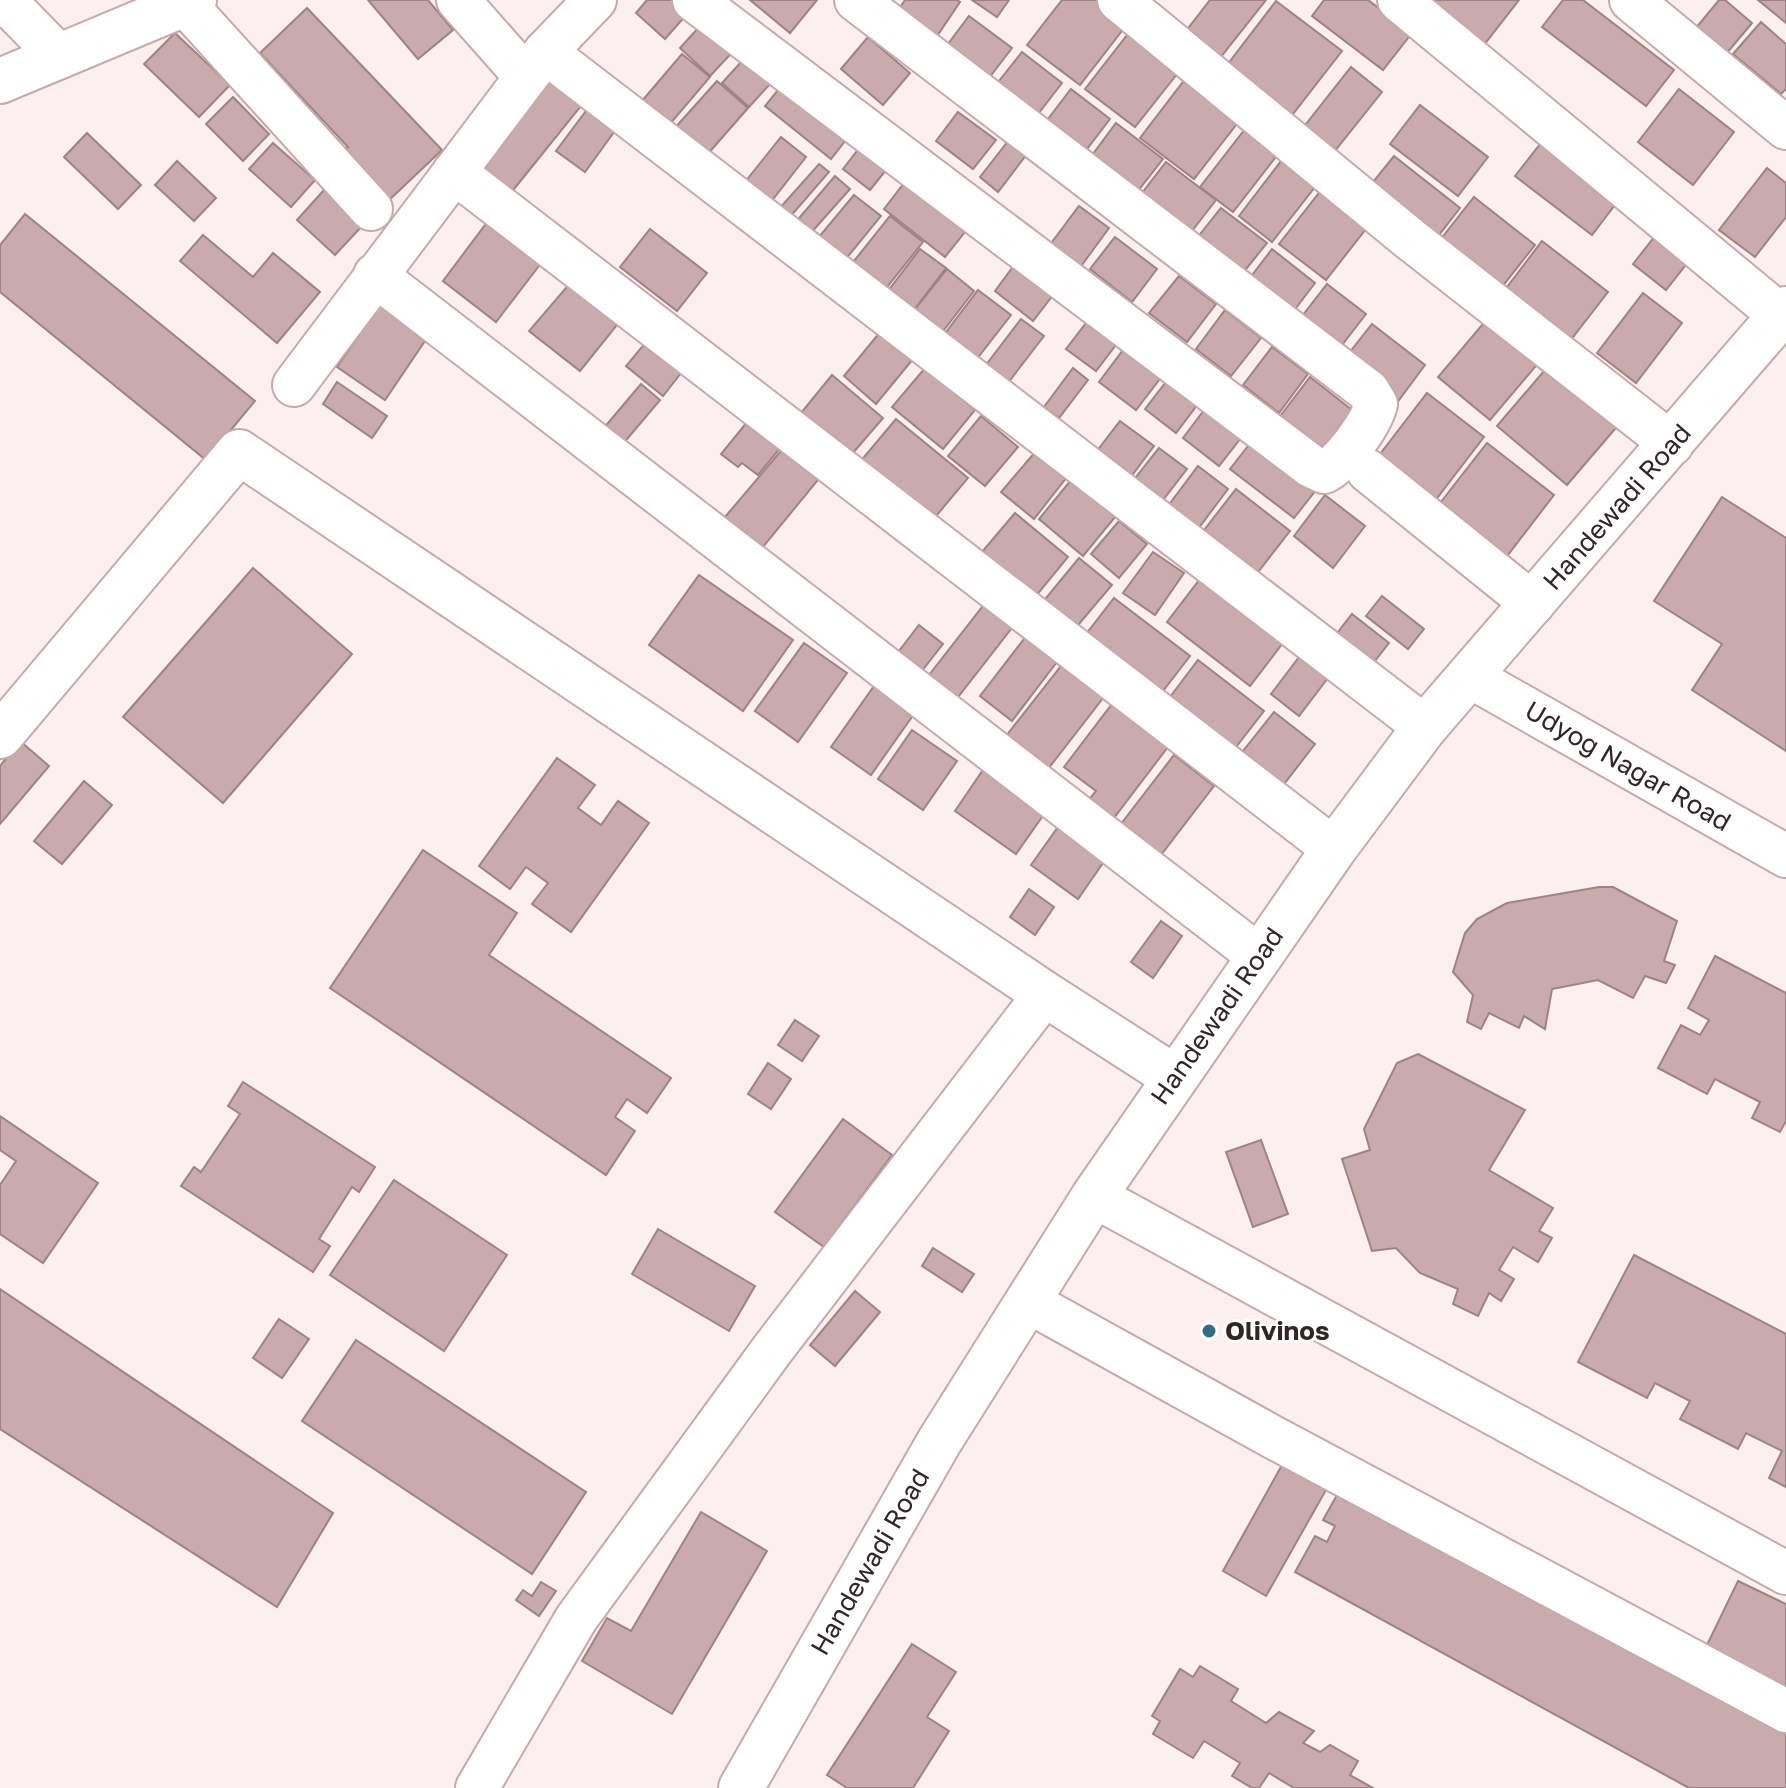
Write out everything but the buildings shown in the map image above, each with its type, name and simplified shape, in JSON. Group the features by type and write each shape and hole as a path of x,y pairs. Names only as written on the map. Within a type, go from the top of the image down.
{"main road":[{"path":"0,81 60,57 168,5"},
{"name":"Handewadi Road","path":"741,1788 939,1442 1027,1301 1174,1077 1334,849 1425,727 1784,315"},
{"path":"5,721 239,452 1045,994 1174,1077"}],"street":[{"path":"4,0 60,57"},
{"path":"458,0 535,65 1425,727"},
{"path":"294,385 535,65 595,0"},
{"path":"694,0 1311,466 1324,472 1335,467 1373,416 1376,404 1368,391 856,0"},
{"path":"1119,0 1410,239 1672,444"},
{"path":"1399,0 1784,315"},
{"path":"1631,0 1786,128"},
{"path":"168,5 371,209"},
{"path":"454,172 1334,849"},
{"path":"375,275 1259,956"},
{"path":"1368,471 1533,604"},
{"name":"Udyog Nagar Road","path":"1469,676 1786,856"},
{"path":"477,1788 576,1619 772,1350 1045,994"},
{"path":"1094,1196 1786,1573"},
{"path":"1027,1301 1297,1450 1786,1711"}],"place":[{"name":"Olivinos","path":"1209,1331"}]}
